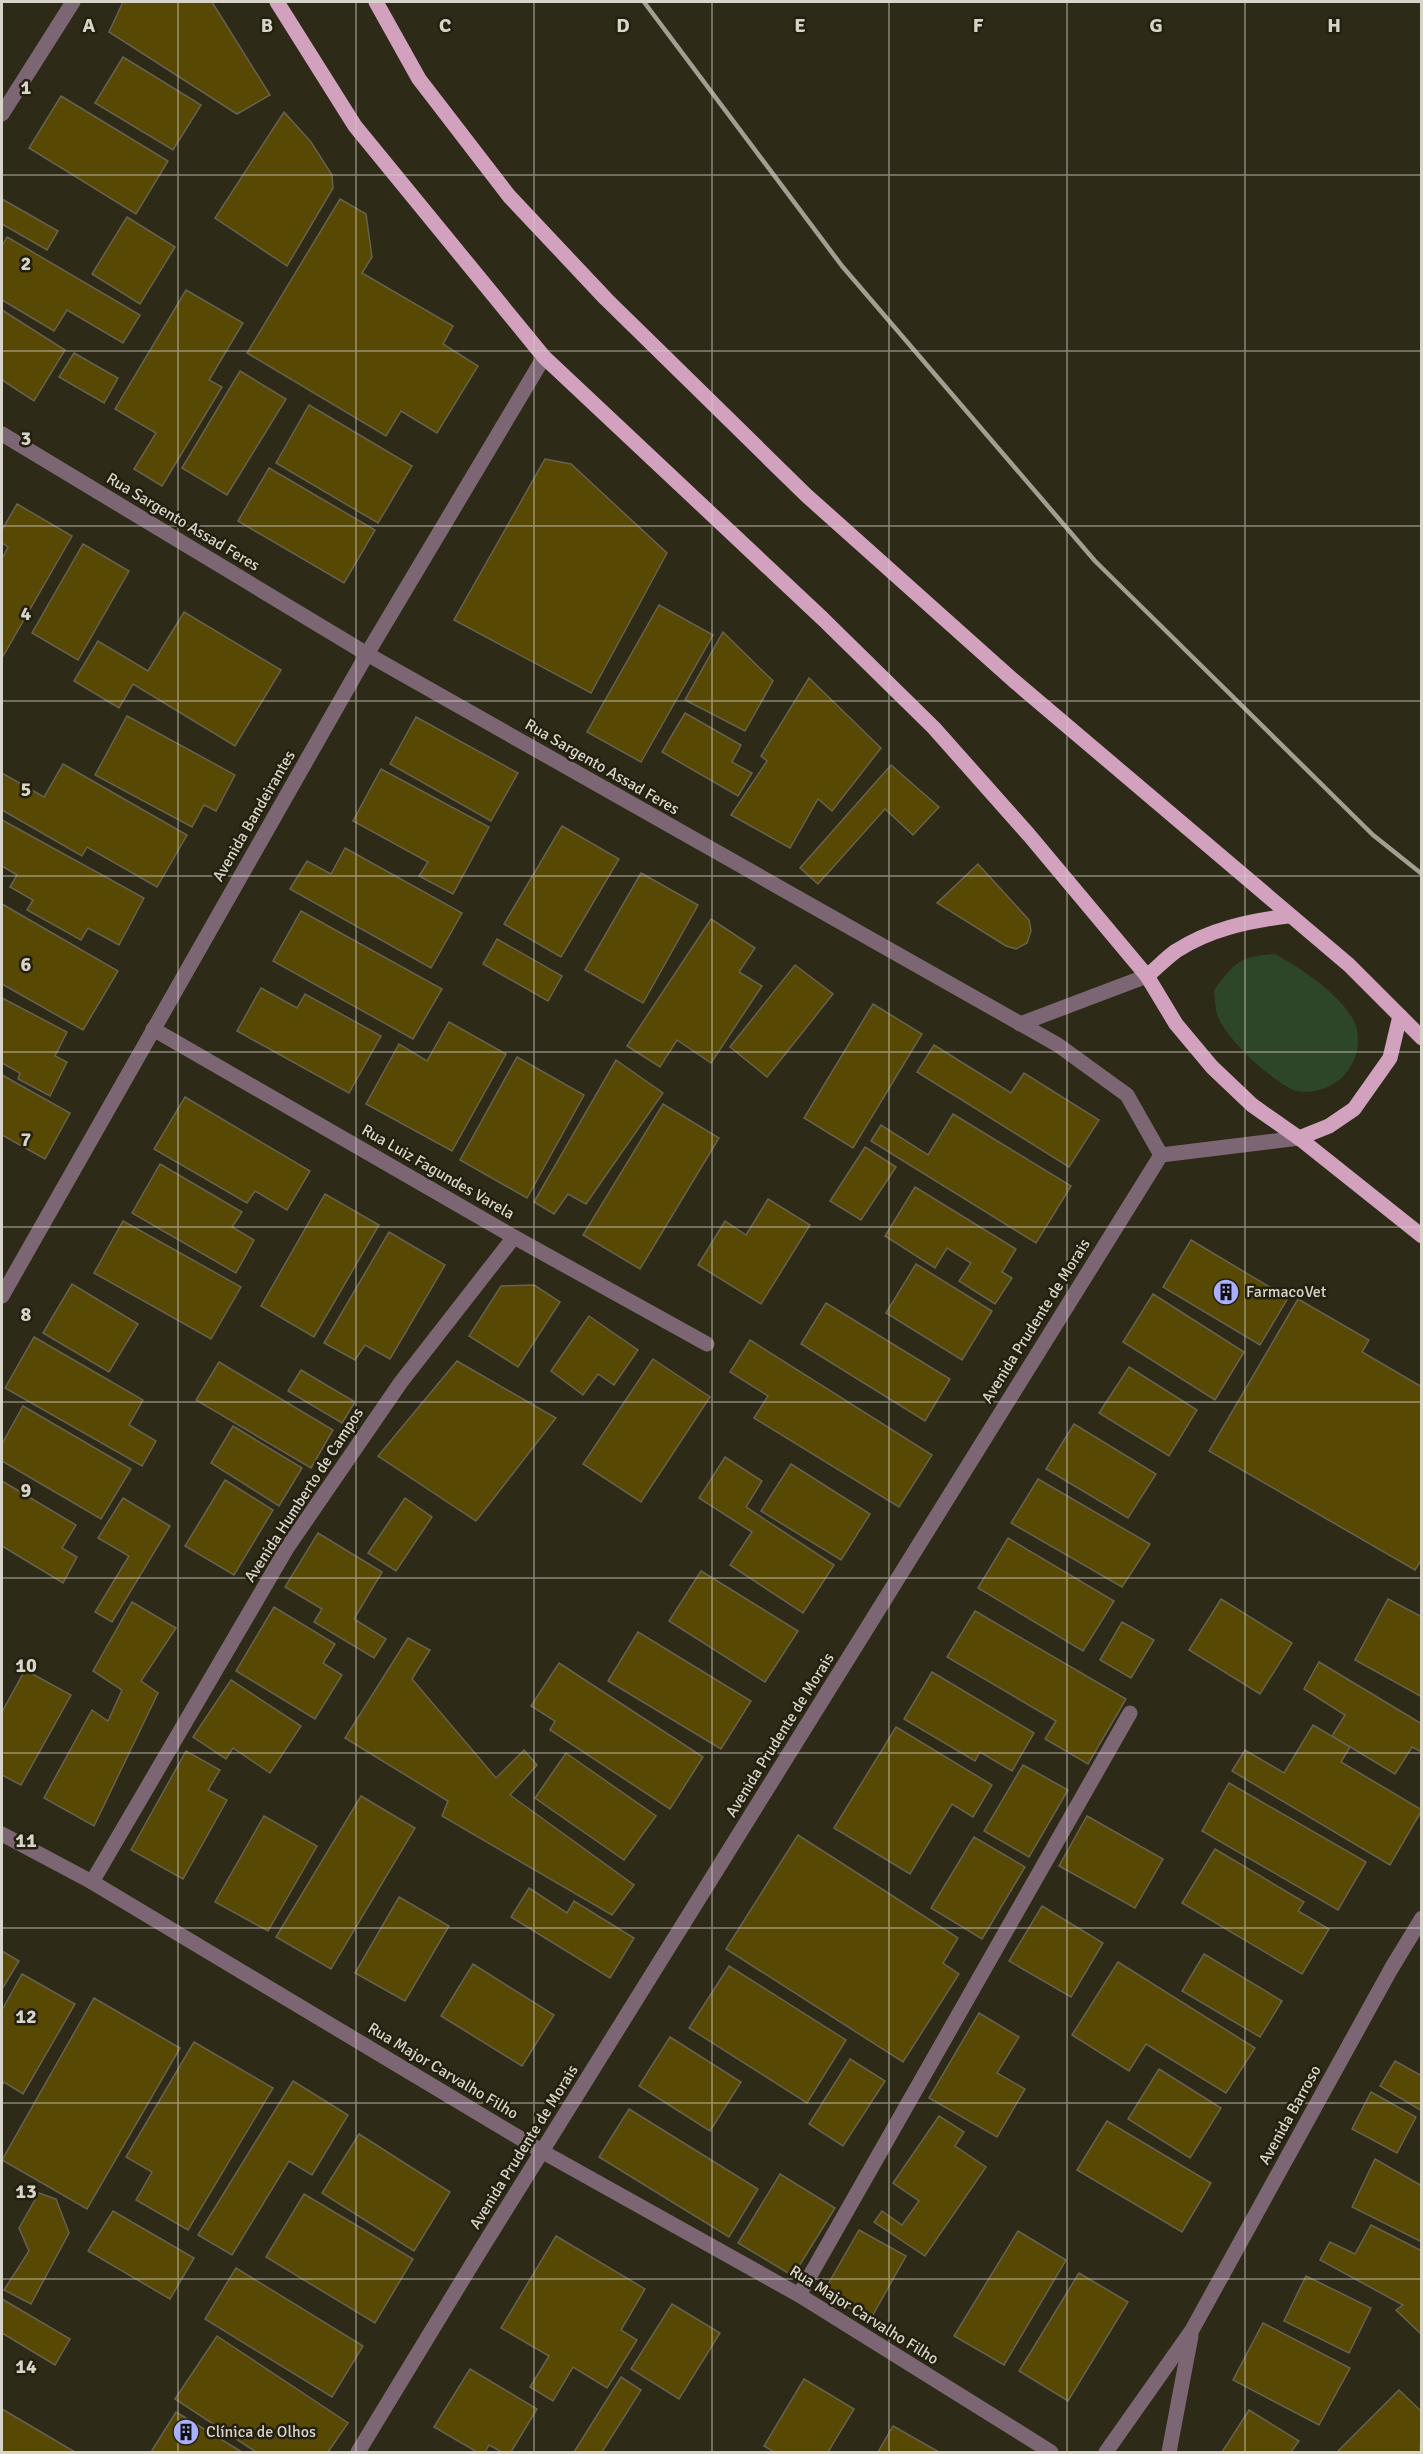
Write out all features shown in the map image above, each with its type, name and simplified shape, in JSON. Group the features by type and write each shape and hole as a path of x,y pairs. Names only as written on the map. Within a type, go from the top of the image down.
{"main road":[{"path":"277,2 355,126 544,357 823,619 934,728 1029,835 1147,976 1176,1024 1212,1067 1252,1106 1299,1138 1422,1236"},
{"path":"376,2 419,79 509,196 606,300 832,518 1013,680 1288,916 1349,964 1422,1038"},
{"path":"1147,976 1176,951 1211,933 1249,921 1288,916"},
{"path":"1299,1138 1329,1126 1354,1109 1390,1058 1400,1016"}],"street":[{"path":"2,114 74,2"},
{"name":"Avenida Bandeirantes","path":"2,1296 367,654 544,357"},
{"name":"Rua Sargento Assad Feres","path":"2,434 367,654 1058,1045 1127,1095 1161,1155"},
{"path":"1020,1024 1147,976"},
{"name":"Rua Luiz Fagundes Varela","path":"153,1029 514,1237 707,1344"},
{"path":"1161,1155 1299,1138"},
{"name":"Avenida Prudente de Morais","path":"358,2452 480,2251 1161,1155"},
{"name":"Avenida Humberto de Campos","path":"92,1882 287,1548 401,1382 514,1237"},
{"path":"799,2295 1130,1713"},
{"name":"Rua Major Carvalho Filho","path":"2,1833 92,1882 543,2152 799,2295 1051,2452"},
{"name":"Avenida Barroso","path":"1106,2452 1192,2330 1391,1969 1422,1918"},
{"name":"Avenida Barroso","path":"1169,2452 1192,2330"}],"green space":[{"path":"1274,954 1323,986 1345,1008 1357,1030 1356,1056 1351,1067 1334,1084 1323,1089 1310,1092 1297,1091 1280,1082 1256,1064 1229,1034 1218,1017 1214,990 1227,973 1245,959"}],"building":[{"path":"123,2 212,2 270,95 237,114 109,32"},
{"path":"123,57 201,105 173,150 95,103"},
{"path":"61,96 168,161 136,214 29,148"},
{"path":"284,112 311,142 332,175 333,188 287,266 215,218"},
{"path":"2,199 58,231 47,250 2,224"},
{"path":"340,199 366,214 372,257 362,273 453,326 443,344 478,366 437,433 401,411 386,436 247,353"},
{"path":"127,217 175,247 140,304 92,274"},
{"path":"7,237 140,315 123,343 67,310 54,331 2,300 2,246"},
{"path":"186,290 243,323 209,380 222,387 162,486 134,469 156,433 115,409"},
{"path":"2,310 65,350 34,401 2,380"},
{"path":"74,353 118,378 104,403 59,377"},
{"path":"240,371 286,399 227,495 182,468"},
{"path":"309,405 412,466 378,523 276,463"},
{"path":"545,459 571,464 667,553 591,693 454,620"},
{"path":"269,468 375,530 344,583 238,521"},
{"path":"17,504 72,536 2,658 2,559 8,547 2,543 2,530"},
{"path":"83,544 129,571 78,660 32,633"},
{"path":"659,605 713,635 641,762 587,732"},
{"path":"184,612 281,670 235,746 133,684 119,708 74,681 98,641 148,671"},
{"path":"723,632 773,681 745,731 685,700"},
{"path":"809,678 881,748 832,811 818,799 790,848 731,815 767,761 761,756"},
{"path":"685,713 741,745 732,762 752,773 738,796 662,752"},
{"path":"127,716 235,775 216,811 204,805 192,827 95,775"},
{"path":"416,717 518,773 491,821 390,764"},
{"path":"63,764 187,835 157,887 87,847 82,856 2,810 2,773 44,797"},
{"path":"891,765 939,807 913,835 885,809 818,884 800,868"},
{"path":"381,769 489,827 453,894 419,876 428,862 353,821"},
{"path":"2,820 144,898 119,945 88,928 81,940 27,910 33,900 10,887 17,875 2,866"},
{"path":"562,826 619,859 561,957 504,924"},
{"path":"345,848 462,913 431,968 290,889 307,861 331,874"},
{"path":"978,864 1029,920 1031,931 1027,943 1016,949 1006,946 937,903"},
{"path":"641,873 698,905 643,1003 585,970"},
{"path":"2,904 118,971 83,1030 2,984"},
{"path":"301,911 442,989 413,1039 273,961"},
{"path":"711,919 755,948 739,972 762,986 711,1063 677,1040 660,1067 627,1046"},
{"path":"497,939 562,976 548,1001 483,964"},
{"path":"795,965 833,994 767,1077 730,1047"},
{"path":"261,988 297,1008 305,994 381,1036 349,1093 237,1031"},
{"path":"2,998 67,1032 55,1056 67,1062 50,1096 18,1079 20,1073 2,1063"},
{"path":"873,1004 922,1034 853,1148 804,1118"},
{"path":"449,1022 506,1054 452,1151 366,1104 399,1044 427,1061"},
{"path":"934,1045 1011,1093 1024,1073 1099,1120 1069,1167 917,1072"},
{"path":"517,1057 584,1095 527,1198 460,1160"},
{"path":"616,1060 663,1093 586,1204 568,1194 554,1214 534,1202"},
{"path":"2,1075 70,1113 45,1159 2,1135"},
{"path":"185,1097 310,1171 287,1210 255,1191 247,1203 154,1149"},
{"path":"663,1104 719,1138 640,1269 583,1235"},
{"path":"953,1114 1071,1186 1036,1243 871,1141 881,1125 928,1155"},
{"path":"865,1147 896,1167 861,1220 830,1201"},
{"path":"160,1164 242,1212 232,1227 254,1240 236,1273 132,1213"},
{"path":"915,1187 1016,1249 1002,1272 1012,1278 995,1304 959,1281 971,1263 947,1248 935,1268 885,1236"},
{"path":"325,1194 379,1225 314,1337 261,1306"},
{"path":"768,1199 810,1225 761,1304 698,1265 725,1221 746,1235"},
{"path":"123,1221 241,1287 211,1339 94,1273"},
{"path":"389,1232 445,1265 390,1359 365,1345 355,1360 324,1343"},
{"name":"FarmacoVet","path":"1191,1240 1288,1298 1260,1345 1163,1287"},
{"path":"916,1264 992,1311 962,1360 886,1313"},
{"path":"72,1284 138,1324 109,1372 43,1333"},
{"path":"534,1285 560,1302 518,1367 469,1336 501,1286"},
{"path":"1153,1294 1244,1352 1215,1400 1123,1342"},
{"path":"1298,1299 1369,1340 1362,1352 1422,1387 1422,1559 1415,1570 1209,1451"},
{"path":"826,1303 950,1379 925,1421 801,1344"},
{"path":"589,1316 638,1350 614,1385 598,1374 583,1395 551,1371"},
{"path":"34,1337 143,1400 129,1425 156,1441 142,1466 5,1388"},
{"path":"750,1340 932,1455 899,1507 754,1418 768,1396 730,1372"},
{"path":"653,1359 710,1397 641,1502 583,1464"},
{"path":"457,1361 556,1418 476,1521 378,1456"},
{"path":"219,1362 333,1430 311,1468 196,1400"},
{"path":"1129,1367 1197,1410 1169,1456 1099,1413"},
{"path":"301,1370 355,1402 342,1423 288,1391"},
{"path":"23,1406 131,1469 101,1519 2,1461 2,1444"},
{"path":"1074,1424 1156,1474 1128,1518 1046,1469"},
{"path":"233,1426 302,1468 279,1506 211,1463"},
{"path":"725,1457 762,1481 746,1507 834,1565 803,1613 730,1565 752,1532 699,1498"},
{"path":"791,1464 870,1514 841,1560 761,1511"},
{"path":"1038,1479 1150,1544 1122,1587 1011,1523"},
{"path":"225,1480 273,1510 234,1575 185,1546"},
{"path":"2,1481 76,1525 62,1548 77,1557 63,1583 2,1546"},
{"path":"123,1498 170,1526 112,1622 95,1612 129,1556 98,1538"},
{"path":"405,1498 432,1517 396,1571 368,1553"},
{"path":"318,1533 382,1572 354,1619 386,1639 374,1658 314,1622 322,1609 285,1587"},
{"path":"1008,1538 1114,1601 1083,1651 978,1588"},
{"path":"701,1571 798,1631 765,1682 669,1621"},
{"path":"1221,1599 1292,1643 1260,1694 1189,1650"},
{"path":"1388,1599 1422,1617 1422,1697 1355,1660"},
{"path":"132,1602 176,1628 141,1681 158,1693 94,1826 44,1798 92,1710 108,1721 122,1690 93,1671"},
{"path":"274,1607 335,1644 323,1663 342,1675 315,1719 236,1671"},
{"path":"975,1611 1126,1699 1088,1764 1045,1739 1056,1721 947,1657"},
{"path":"1122,1622 1154,1640 1131,1678 1100,1660"},
{"path":"638,1632 751,1701 721,1749 608,1681"},
{"path":"408,1638 430,1650 412,1679 496,1778 524,1750 537,1765 510,1795 634,1885 612,1915 442,1816 448,1801 345,1738"},
{"path":"1319,1662 1422,1724 1422,1752 1412,1747 1395,1774 1332,1736 1345,1715 1304,1689"},
{"path":"559,1663 703,1757 670,1809 550,1730 555,1721 531,1706"},
{"path":"25,1670 71,1695 21,1785 2,1775 2,1712"},
{"path":"932,1672 1034,1733 1012,1771 980,1752 975,1761 904,1719"},
{"path":"231,1680 301,1726 270,1773 233,1748 226,1759 193,1737"},
{"path":"1313,1725 1350,1747 1341,1762 1422,1810 1390,1865 1232,1771 1245,1750 1284,1773"},
{"path":"896,1727 992,1785 973,1817 952,1804 910,1874 834,1828"},
{"path":"186,1751 220,1770 208,1790 227,1800 183,1879 131,1850"},
{"path":"566,1753 656,1816 624,1860 535,1798"},
{"path":"1023,1765 1068,1790 1029,1857 984,1831"},
{"path":"1229,1783 1366,1862 1338,1910 1202,1831"},
{"path":"361,1796 415,1828 331,1969 276,1937"},
{"path":"264,1816 317,1846 268,1931 215,1902"},
{"path":"1087,1816 1163,1859 1135,1908 1059,1866"},
{"path":"798,1835 958,1938 943,1963 959,1974 903,2062 726,1949"},
{"path":"974,1837 1025,1867 982,1939 931,1908"},
{"path":"1215,1849 1304,1902 1298,1911 1329,1929 1302,1974 1182,1903"},
{"path":"529,1888 567,1913 574,1901 634,1938 610,1978 511,1917"},
{"path":"399,1897 449,1926 405,2001 355,1973"},
{"path":"1042,1906 1103,1943 1071,1997 1009,1961"},
{"path":"2,1951 19,1961 2,1989"},
{"path":"1204,1954 1282,2001 1260,2037 1182,1991"},
{"path":"1118,1962 1255,2048 1226,2093 1146,2044 1129,2071 1072,2035"},
{"path":"473,1964 554,2015 522,2066 441,2016"},
{"path":"729,1966 846,2040 807,2103 689,2028"},
{"path":"22,1974 75,2004 23,2094 4,2082 2,2086 2,2010"},
{"path":"94,1998 180,2048 87,2209 2,2160"},
{"path":"979,2013 1019,2037 997,2073 1025,2089 997,2137 929,2098"},
{"path":"670,2037 741,2082 710,2131 639,2086"},
{"path":"194,2042 273,2088 188,2230 136,2200 152,2172 126,2157"},
{"path":"850,2059 885,2081 843,2146 809,2124"},
{"path":"1395,2061 1422,2076 1422,2111 1380,2086"},
{"path":"1159,2069 1221,2108 1190,2158 1128,2119"},
{"path":"293,2081 348,2115 312,2175 289,2161 232,2255 198,2235"},
{"path":"1371,2092 1416,2117 1397,2153 1352,2129"},
{"path":"629,2109 758,2189 729,2237 599,2157"},
{"path":"939,2116 964,2132 955,2146 986,2167 925,2256 874,2222 882,2211 902,2225 919,2201 893,2183"},
{"path":"1107,2121 1211,2183 1182,2232 1077,2170"},
{"path":"359,2134 450,2192 414,2251 322,2193"},
{"path":"1375,2159 1422,2186 1422,2242 1352,2207"},
{"path":"780,2174 835,2208 793,2276 738,2243"},
{"path":"39,2193 56,2199 69,2233 31,2304 4,2290 29,2251 19,2228"},
{"path":"304,2194 413,2259 375,2323 266,2257"},
{"path":"113,2211 194,2258 170,2299 88,2251"},
{"path":"1371,2225 1422,2251 1422,2335 1396,2310 1403,2305 1320,2260 1330,2242 1355,2254"},
{"path":"859,2230 906,2256 870,2320 823,2293"},
{"path":"1018,2231 1066,2260 1004,2365 954,2336"},
{"path":"556,2236 645,2289 621,2330 637,2340 607,2388 573,2367 553,2401 530,2387 549,2356 501,2328"},
{"path":"236,2268 363,2346 332,2397 205,2319"},
{"path":"1079,2273 1128,2302 1068,2401 1019,2371"},
{"path":"1306,2276 1371,2308 1349,2353 1284,2321"},
{"path":"2,2299 70,2339 55,2365 2,2333"},
{"path":"672,2304 720,2333 679,2399 631,2369"},
{"path":"1263,2323 1350,2368 1319,2425 1233,2380"},
{"path":"217,2336 348,2423 328,2452 256,2452 175,2399"},
{"path":"470,2369 537,2409 511,2452 502,2452 489,2445 485,2452 477,2452 434,2427"},
{"path":"621,2377 641,2390 602,2452 574,2452"},
{"path":"804,2379 854,2409 828,2452 774,2452 764,2446"},
{"path":"1399,2390 1422,2412 1420,2452 1337,2452"},
{"path":"2,2409 75,2452 2,2452"},
{"path":"1249,2410 1299,2441 1291,2452 1222,2452"},
{"name":"Clínica de Olhos","path":"176,2412 242,2452 151,2452"},
{"path":"893,2426 939,2452 878,2452"}],"railway":[{"path":"644,2 842,266 1095,561 1373,835 1422,874"}],"place":[{"name":"FarmacoVet","path":"1226,1292"},
{"name":"Clínica de Olhos","path":"186,2432"}]}
